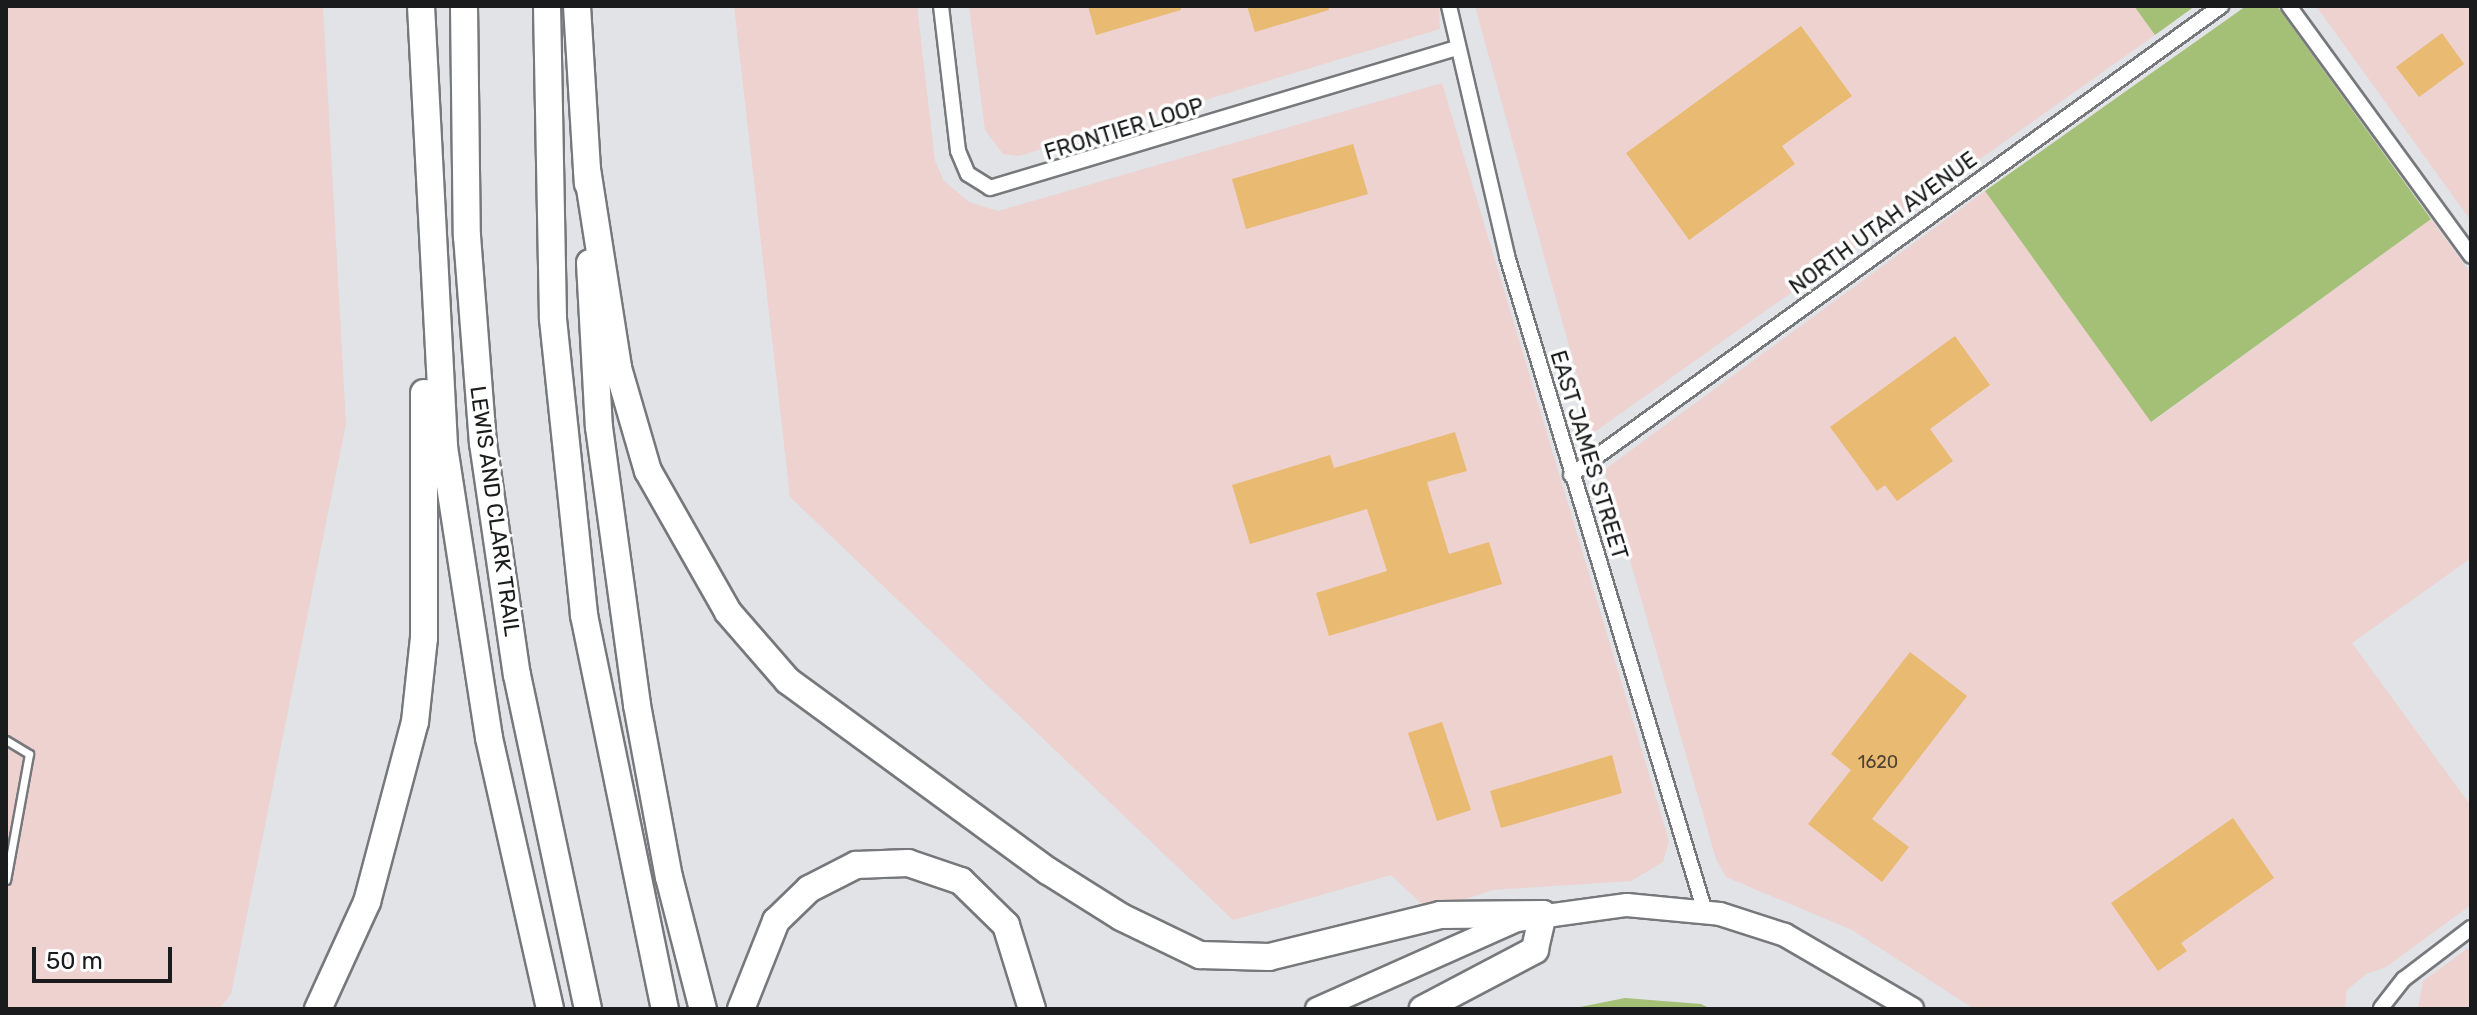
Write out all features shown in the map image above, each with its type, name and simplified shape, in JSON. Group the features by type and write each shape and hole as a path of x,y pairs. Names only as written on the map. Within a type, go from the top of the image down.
{"highway":[{"path":"318,1009 367,902 415,722 424,638 429,250 421,6"},
{"name":"LEWIS AND CLARK TRAIL","path":"464,6 467,236 483,443 517,675 588,1009"},
{"path":"547,6 553,319 584,615 665,1009"},
{"path":"577,6 587,169 593,359 616,565 666,862 703,1009"},
{"path":"587,169 618,368 648,471 728,612 826,714 1109,910 1200,955 1269,957 1440,915 1543,914 1535,950 1423,1009"},
{"path":"429,250 455,534 497,779 550,1009"},
{"path":"741,1009 776,921 809,889 856,865 908,863 961,881 1006,925 1032,1009"}],"main road":[{"path":"1317,1009 1479,933 1543,914 1627,905 1705,912 1826,954 1912,1009"}],"street":[{"name":"FRONTIER LOOP","path":"941,6 958,151 968,174 990,188 1458,48"},
{"name":"EAST JAMES STREET","path":"1449,6 1484,170 1571,475 1705,912"},
{"name":"NORTH UTAH AVENUE","path":"1571,475 2221,6"},
{"path":"2289,6 2471,256"},
{"path":"2381,1008 2404,979 2471,928"}],"lane":[{"path":"6,740 29,754 6,880"}],"shaded area":[{"path":"6,6 323,6 346,424 231,994 219,1009 6,1009"},
{"path":"734,6 917,6 935,161 944,181 969,202 998,211 1442,83 1669,841 1663,862 1631,881 1493,890 1429,911 1391,875 1233,920 790,497"},
{"path":"969,6 1439,6 1440,29 1019,156 1003,154 985,130"},
{"path":"1475,6 2134,6 2155,35 1593,433"},
{"path":"2316,6 2471,6 2471,221"},
{"path":"1985,191 2152,422 2431,219 2471,274 2471,558 2352,643 2471,806 2471,905 2386,967 2366,974 2347,990 2345,1009 1974,1009 1852,930 1726,877 1716,859 1604,470"},
{"path":"2471,946 2471,1009 2418,1009 2423,981"}],"green space":[{"path":"2134,6 2195,6 2155,35"},
{"path":"2246,6 2277,6 2431,219 2151,422 1985,191"},
{"path":"1625,998 1701,1004 1711,1009 1570,1009"}],"building":[{"path":"1088,6 1181,6 1181,10 1096,35"},
{"path":"1247,6 1328,6 1329,10 1255,32"},
{"path":"1801,26 1852,96 1782,146 1795,164 1689,240 1626,153"},
{"path":"2442,33 2464,64 2419,97 2396,67"},
{"path":"1353,144 1368,194 1246,229 1232,179"},
{"path":"1955,336 1990,385 1930,429 1953,461 1897,501 1885,485 1877,491 1830,427"},
{"path":"1455,432 1467,471 1427,482 1449,554 1489,542 1502,584 1329,636 1316,593 1387,571 1367,509 1250,544 1232,485 1330,455 1334,468"},
{"path":"1910,652 1967,696 1872,819 1909,847 1882,882 1808,824 1851,770 1831,754"},
{"path":"1442,722 1471,810 1437,821 1408,733"},
{"path":"1612,755 1622,793 1501,828 1490,791"},
{"path":"2233,818 2274,878 2181,943 2187,951 2158,971 2111,903"}]}
